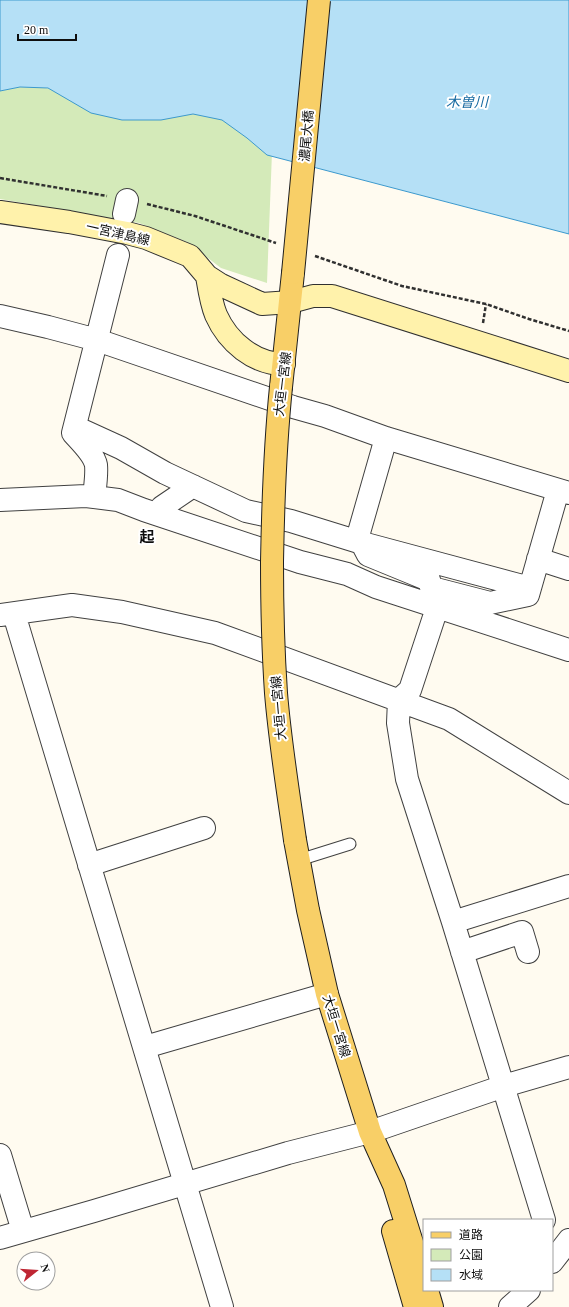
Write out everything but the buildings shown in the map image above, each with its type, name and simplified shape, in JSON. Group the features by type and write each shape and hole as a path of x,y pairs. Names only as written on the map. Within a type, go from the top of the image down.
{"main road":[{"name":"濃尾大橋","path":"293,273 319,0"},
{"name":"一宮津島線","path":"0,212 127,232 146,238 190,256 206,276 221,285 262,304 290,302 313,296 332,296 569,371"},
{"name":"大垣一宮線","path":"293,273 276,436 273,490 272,608 276,692 283,760 308,910 327,994 370,1132 381,1190 415,1307"},
{"path":"206,276 216,314 227,335 251,355 273,364 284,364"},
{"name":"大垣一宮線","path":"370,1132 394,1185 423,1278"},
{"path":"427,1291 432,1307"}],"street":[{"path":"94,497 96,463 87,448 73,433 118,255"},
{"path":"0,316 97,340 293,407 325,416 386,438 563,492 538,559 528,595 490,603 434,598 376,587 347,574 300,562 118,500 94,497 55,497 0,500"},
{"path":"75,427 121,448 166,473 246,510 291,521 362,543 530,588"},
{"path":"386,438 358,536 368,555 429,580 434,598 410,690 399,700 398,723 407,779 504,1086 544,1219"},
{"path":"156,514 162,507 194,486"},
{"path":"538,559 569,569"},
{"path":"434,598 569,650"},
{"path":"222,1307 89,865 7,614 72,605 122,612 214,633 449,719 569,793"},
{"path":"89,865 204,828"},
{"path":"453,922 569,886"},
{"path":"462,952 522,932 528,952"},
{"path":"145,1047 327,994"},
{"path":"0,1238 288,1153 370,1132 504,1086 569,1067"},
{"path":"0,1155 23,1231"},
{"path":"553,1255 569,1240"},
{"path":"510,1307 528,1291"}],"lane":[{"path":"297,850 350,844"}],"path":[{"path":"482,323 486,304"}],"green space":[{"path":"0,81 199,112 221,117 272,152 267,283 221,268 187,242 139,223 0,199"}],"water":[{"name":"木曽川","path":"0,0 569,0 569,234 267,155 222,120 193,114 161,120 122,120 91,113 48,88 20,87 0,91"}],"district":[{"name":"起","path":"147,537"}]}
